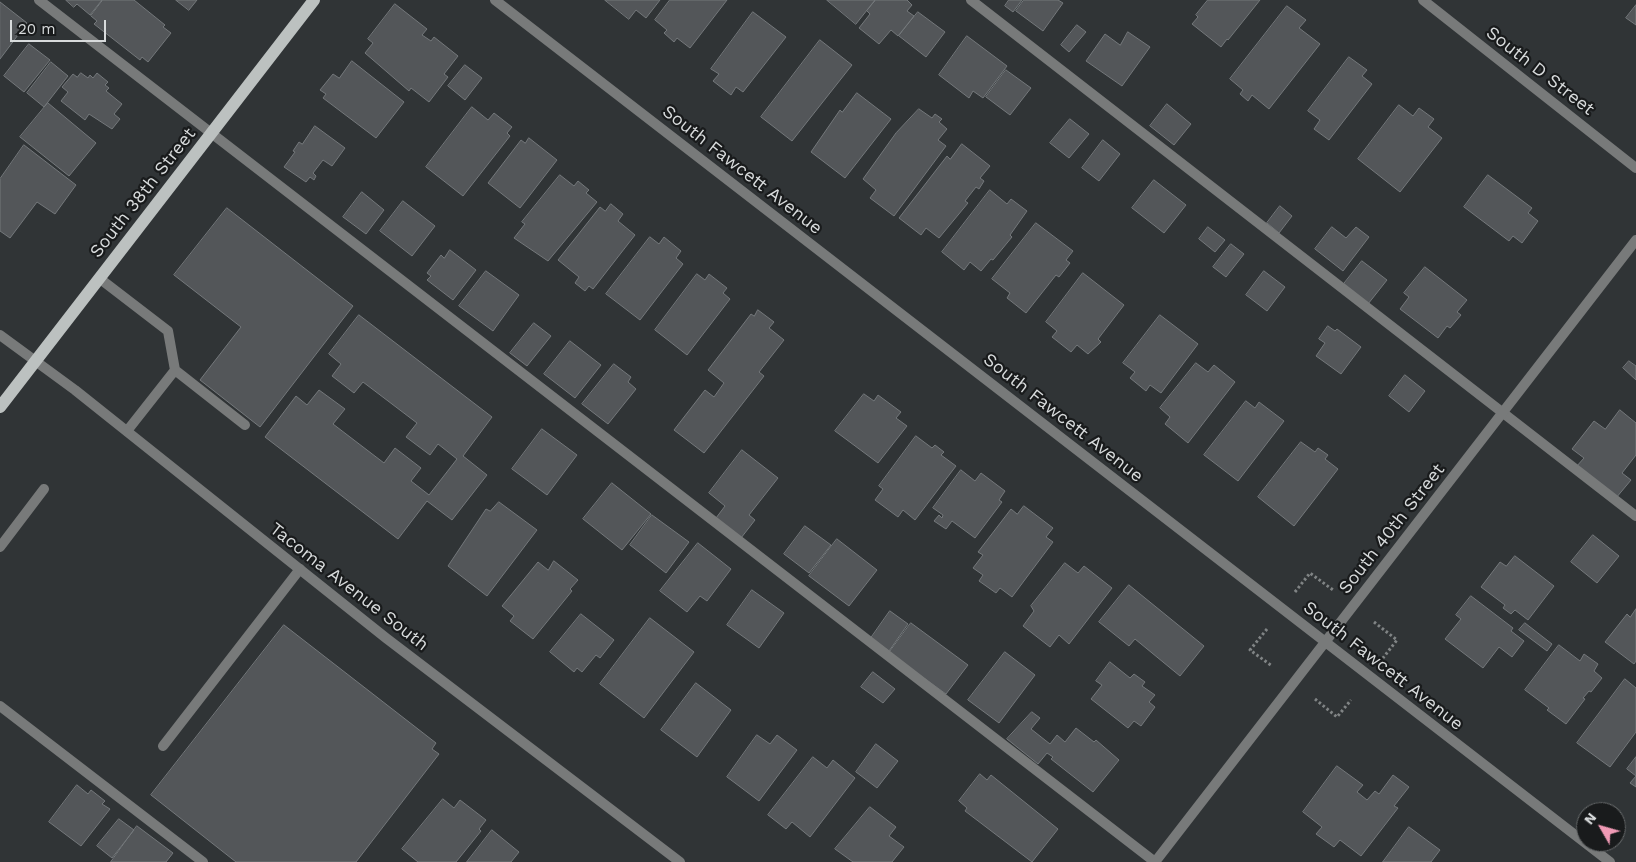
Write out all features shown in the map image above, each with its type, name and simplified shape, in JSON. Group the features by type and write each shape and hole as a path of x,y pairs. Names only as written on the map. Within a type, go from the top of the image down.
{"main road":[{"name":"South 38th Street","path":"0,407 314,0"}],"street":[{"path":"39,0 1155,862"},
{"name":"South Fawcett Avenue","path":"495,0 1610,862"},
{"path":"971,0 1636,516"},
{"name":"South D Street","path":"1423,0 1636,168"},
{"name":"South 40th Street","path":"1155,862 1636,240"},
{"path":"99,278 168,331 175,370 245,424"},
{"name":"Tacoma Avenue South","path":"0,335 127,431 479,710 680,862"},
{"path":"127,431 175,370"},
{"path":"0,547 44,489"},
{"path":"163,746 269,606 300,569"},
{"path":"0,706 203,862"}],"path":[{"path":"1293,594 1310,573 1333,590"},
{"path":"1374,622 1397,640 1383,658"},
{"path":"1267,629 1250,650 1272,666"},
{"path":"1314,699 1337,717 1351,700"}],"building":[{"path":"66,0 102,0 90,15 77,4 74,7"},
{"path":"103,0 134,0 165,25 163,27 171,33 148,62 142,57 140,60 94,24 97,21 91,16"},
{"path":"176,0 197,0 189,10"},
{"path":"605,0 660,0 646,18 636,10 629,19"},
{"path":"670,0 727,0 690,48 677,38 674,42 664,33 667,30 655,20"},
{"path":"827,0 875,0 856,24"},
{"path":"876,0 907,0 912,5 907,11 914,16 898,36 891,30 879,44 859,28 870,14 867,11"},
{"path":"1009,0 1022,0 1013,12 1005,6"},
{"path":"1024,0 1058,0 1063,3 1043,31 1016,11"},
{"path":"1208,0 1260,0 1221,47 1192,24 1198,17 1196,15"},
{"path":"0,2 27,23 0,59"},
{"path":"395,4 427,29 422,35 431,41 434,37 458,56 444,74 448,77 429,102 411,88 409,91 365,53 373,43 368,39"},
{"path":"1636,5 1636,25 1626,18"},
{"path":"1287,6 1306,20 1299,28 1320,44 1269,109 1252,95 1248,101 1240,94 1243,90 1230,79"},
{"path":"753,12 786,37 743,92 736,87 731,95 713,81 719,74 711,69"},
{"path":"918,12 945,32 926,57 899,36"},
{"path":"1077,25 1086,32 1069,52 1061,45"},
{"path":"1128,32 1150,47 1122,86 1086,61 1105,34 1120,45"},
{"path":"967,36 1007,66 983,98 973,91 969,98 939,75"},
{"path":"820,40 852,65 792,141 761,117"},
{"path":"29,44 50,60 24,92 4,76"},
{"path":"1349,57 1367,70 1362,76 1372,84 1329,140 1314,129 1320,120 1308,111"},
{"path":"352,61 404,102 376,138 323,98 326,94 320,90 333,74 339,78"},
{"path":"51,62 68,76 44,107 27,93"},
{"path":"465,65 482,78 465,100 448,86"},
{"path":"1006,70 1031,88 1010,115 986,97"},
{"path":"81,73 88,78 90,75 93,78 97,73 108,82 105,85 109,88 106,91 122,104 114,114 120,119 112,129 89,114 85,120 61,101 68,92 62,87 73,74 77,77"},
{"path":"857,93 891,119 845,178 811,152 840,110 842,112"},
{"path":"48,103 96,143 69,176 20,137"},
{"path":"1167,104 1191,124 1174,145 1150,126"},
{"path":"1399,105 1413,116 1419,108 1434,119 1428,127 1442,138 1400,192 1358,159"},
{"path":"472,107 488,120 494,113 512,127 507,133 510,136 463,196 426,167"},
{"path":"919,109 932,118 935,114 942,119 939,122 947,129 938,140 946,146 894,216 870,198 876,190 863,179 896,133"},
{"path":"1070,119 1089,134 1069,158 1050,143"},
{"path":"315,126 345,148 332,166 323,160 313,173 316,176 314,180 310,177 306,182 284,167 295,152 293,151 299,142 302,144"},
{"path":"529,138 557,160 520,208 488,183 521,140 525,143"},
{"path":"1103,140 1120,154 1099,181 1082,168"},
{"path":"962,144 990,166 980,178 984,181 979,189 976,187 965,201 968,203 939,238 926,228 921,235 899,218 947,156 950,159"},
{"path":"24,145 76,185 55,214 37,202 10,238 0,231 0,179"},
{"path":"560,175 574,186 578,181 589,190 586,193 597,202 548,261 514,238 525,224 522,222"},
{"path":"1488,175 1532,208 1528,213 1538,221 1522,243 1513,236 1509,241 1464,207"},
{"path":"1154,180 1186,205 1164,233 1132,208"},
{"path":"990,190 1007,204 1011,199 1027,211 1010,235 1012,237 993,260 991,259 981,271 970,262 964,270 942,252"},
{"path":"362,192 384,210 366,234 343,217"},
{"path":"403,201 435,226 412,256 380,231"},
{"path":"611,204 623,214 618,221 635,235 593,289 589,286 585,291 575,283 579,277 558,260 600,207 605,211"},
{"path":"1280,206 1292,216 1279,233 1267,223"},
{"path":"227,208 353,306 260,427 200,380 241,327 174,275"},
{"path":"1036,223 1073,251 1066,260 1070,263 1059,277 1056,275 1026,313 1007,298 1010,293 992,279"},
{"path":"1208,227 1225,240 1215,252 1199,239"},
{"path":"1332,227 1346,238 1356,227 1369,237 1343,271 1315,249"},
{"path":"650,237 659,244 664,237 681,251 676,258 683,264 640,320 606,294"},
{"path":"1231,244 1244,254 1226,277 1213,267"},
{"path":"450,250 476,270 453,300 427,280 431,276 427,273 441,255 444,258"},
{"path":"1362,261 1387,280 1368,304 1343,285"},
{"path":"1425,267 1467,300 1457,312 1461,315 1450,328 1447,326 1438,338 1400,309 1409,297 1404,293"},
{"path":"486,271 519,295 493,331 459,306"},
{"path":"1264,271 1285,287 1267,311 1246,295"},
{"path":"1083,273 1124,305 1098,339 1101,342 1088,354 1077,345 1071,352 1052,337 1057,331 1046,322"},
{"path":"697,274 705,280 709,274 727,288 723,293 730,299 687,355 655,330"},
{"path":"758,310 774,322 769,328 784,340 759,372 764,376 704,453 674,430 705,390 714,397 724,383 708,370 751,314 754,316"},
{"path":"359,315 492,417 463,456 487,475 452,520 427,501 398,539 265,437 296,396 307,405 319,390 345,409 333,424 384,463 395,448 421,468 411,481 429,495 457,459 438,444 430,455 406,437 417,423 363,382 354,393 332,376 341,364 329,354"},
{"path":"1160,315 1198,344 1161,393 1150,385 1146,391 1130,378 1135,372 1123,363"},
{"path":"534,323 551,336 527,366 510,353"},
{"path":"1328,326 1335,331 1337,329 1361,347 1341,374 1316,356 1325,343 1319,339"},
{"path":"570,341 601,365 575,398 544,374"},
{"path":"1629,361 1636,366 1636,380 1623,368"},
{"path":"1196,363 1208,372 1214,365 1235,382 1188,443 1165,424 1170,417 1160,408"},
{"path":"614,364 631,377 628,382 636,389 608,424 582,404"},
{"path":"1405,375 1425,391 1409,412 1389,396"},
{"path":"864,394 874,401 878,395 901,412 896,418 907,426 878,463 835,431"},
{"path":"1246,401 1255,408 1259,402 1284,421 1238,481 1204,455"},
{"path":"1620,410 1636,423 1636,455 1622,473 1631,480 1616,498 1576,467 1584,458 1572,449 1594,421 1605,429"},
{"path":"542,429 577,455 547,495 512,469"},
{"path":"916,436 932,448 935,445 944,452 941,455 956,466 915,520 903,510 898,517 875,500 883,489 879,486"},
{"path":"1301,442 1315,452 1318,448 1328,455 1325,459 1338,469 1294,526 1258,497"},
{"path":"742,450 778,478 749,515 755,520 741,538 716,518 725,506 709,493"},
{"path":"961,470 975,481 981,473 1005,491 999,500 1002,502 975,538 952,521 946,529 934,521 939,515 942,518 943,515 933,508"},
{"path":"612,483 651,514 622,550 583,519"},
{"path":"499,502 537,530 487,596 448,566 486,509 490,511"},
{"path":"1024,506 1053,528 1046,537 1053,542 1012,597 1000,588 996,593 979,581 983,575 973,568 983,555 978,552 1011,509 1017,514"},
{"path":"652,515 689,542 666,573 630,545"},
{"path":"805,526 831,545 809,573 784,554"},
{"path":"1593,535 1619,556 1597,583 1571,562"},
{"path":"837,539 877,570 849,606 809,576"},
{"path":"698,543 731,569 707,601 700,596 687,612 660,591"},
{"path":"1515,556 1554,586 1528,620 1515,610 1511,614 1503,608 1505,605 1481,587 1500,562 1506,566"},
{"path":"554,561 578,580 570,589 572,591 533,639 510,621 514,616 502,606 538,562 548,570"},
{"path":"1065,563 1078,573 1084,566 1112,588 1069,644 1059,635 1050,647 1023,626 1034,611 1031,606"},
{"path":"1129,585 1204,646 1180,676 1135,639 1129,646 1099,622"},
{"path":"752,590 784,613 759,648 727,625"},
{"path":"1471,596 1513,628 1511,631 1524,641 1512,657 1499,647 1483,668 1445,639 1461,619 1456,615"},
{"path":"1636,609 1636,661 1634,664 1605,642 1627,614 1630,617"},
{"path":"890,611 908,624 889,651 871,638"},
{"path":"581,614 614,640 600,658 596,655 582,672 577,668 574,672 550,652"},
{"path":"650,618 694,652 644,718 600,684"},
{"path":"911,623 968,665 946,694 889,653"},
{"path":"1525,623 1552,644 1547,651 1519,630"},
{"path":"284,625 436,743 432,749 439,754 356,862 236,862 151,795"},
{"path":"1559,645 1580,661 1584,654 1598,664 1594,671 1602,678 1591,692 1589,691 1583,698 1585,699 1566,724 1525,690"},
{"path":"1005,652 1035,675 999,723 968,700"},
{"path":"1110,662 1130,678 1134,674 1145,682 1142,686 1155,695 1149,702 1155,707 1141,726 1134,721 1128,728 1091,699 1102,685 1096,681"},
{"path":"873,672 895,689 883,703 861,687"},
{"path":"1625,679 1636,688 1636,732 1610,767 1577,743"},
{"path":"696,683 731,710 697,757 661,730"},
{"path":"1032,712 1040,718 1031,729 1050,744 1057,735 1065,742 1076,728 1094,742 1096,740 1119,760 1093,792 1051,759 1053,757 1047,753 1038,764 1007,739"},
{"path":"757,735 770,744 777,735 797,750 759,801 727,777"},
{"path":"876,744 898,761 877,788 856,772"},
{"path":"813,757 827,768 833,760 855,778 810,837 792,822 786,829 768,815"},
{"path":"1636,757 1636,776 1627,769"},
{"path":"1337,766 1363,785 1357,792 1367,800 1375,791 1379,794 1393,775 1409,787 1394,806 1398,808 1361,856 1340,840 1334,847 1316,834 1322,827 1303,812"},
{"path":"980,774 987,780 991,775 1058,829 1032,862 965,811 967,808 959,801"},
{"path":"1636,776 1636,787 1630,783"},
{"path":"77,785 88,794 91,790 105,801 102,804 110,809 81,846 49,822"},
{"path":"443,799 454,808 460,800 486,820 479,829 481,831 456,862 418,862 402,849"},
{"path":"870,807 896,827 889,836 904,847 892,862 853,862 835,849"},
{"path":"119,819 134,830 112,858 97,846"},
{"path":"137,826 173,853 166,862 111,862"},
{"path":"1409,827 1440,850 1431,862 1383,862"},
{"path":"492,830 519,852 511,862 467,862"}]}
